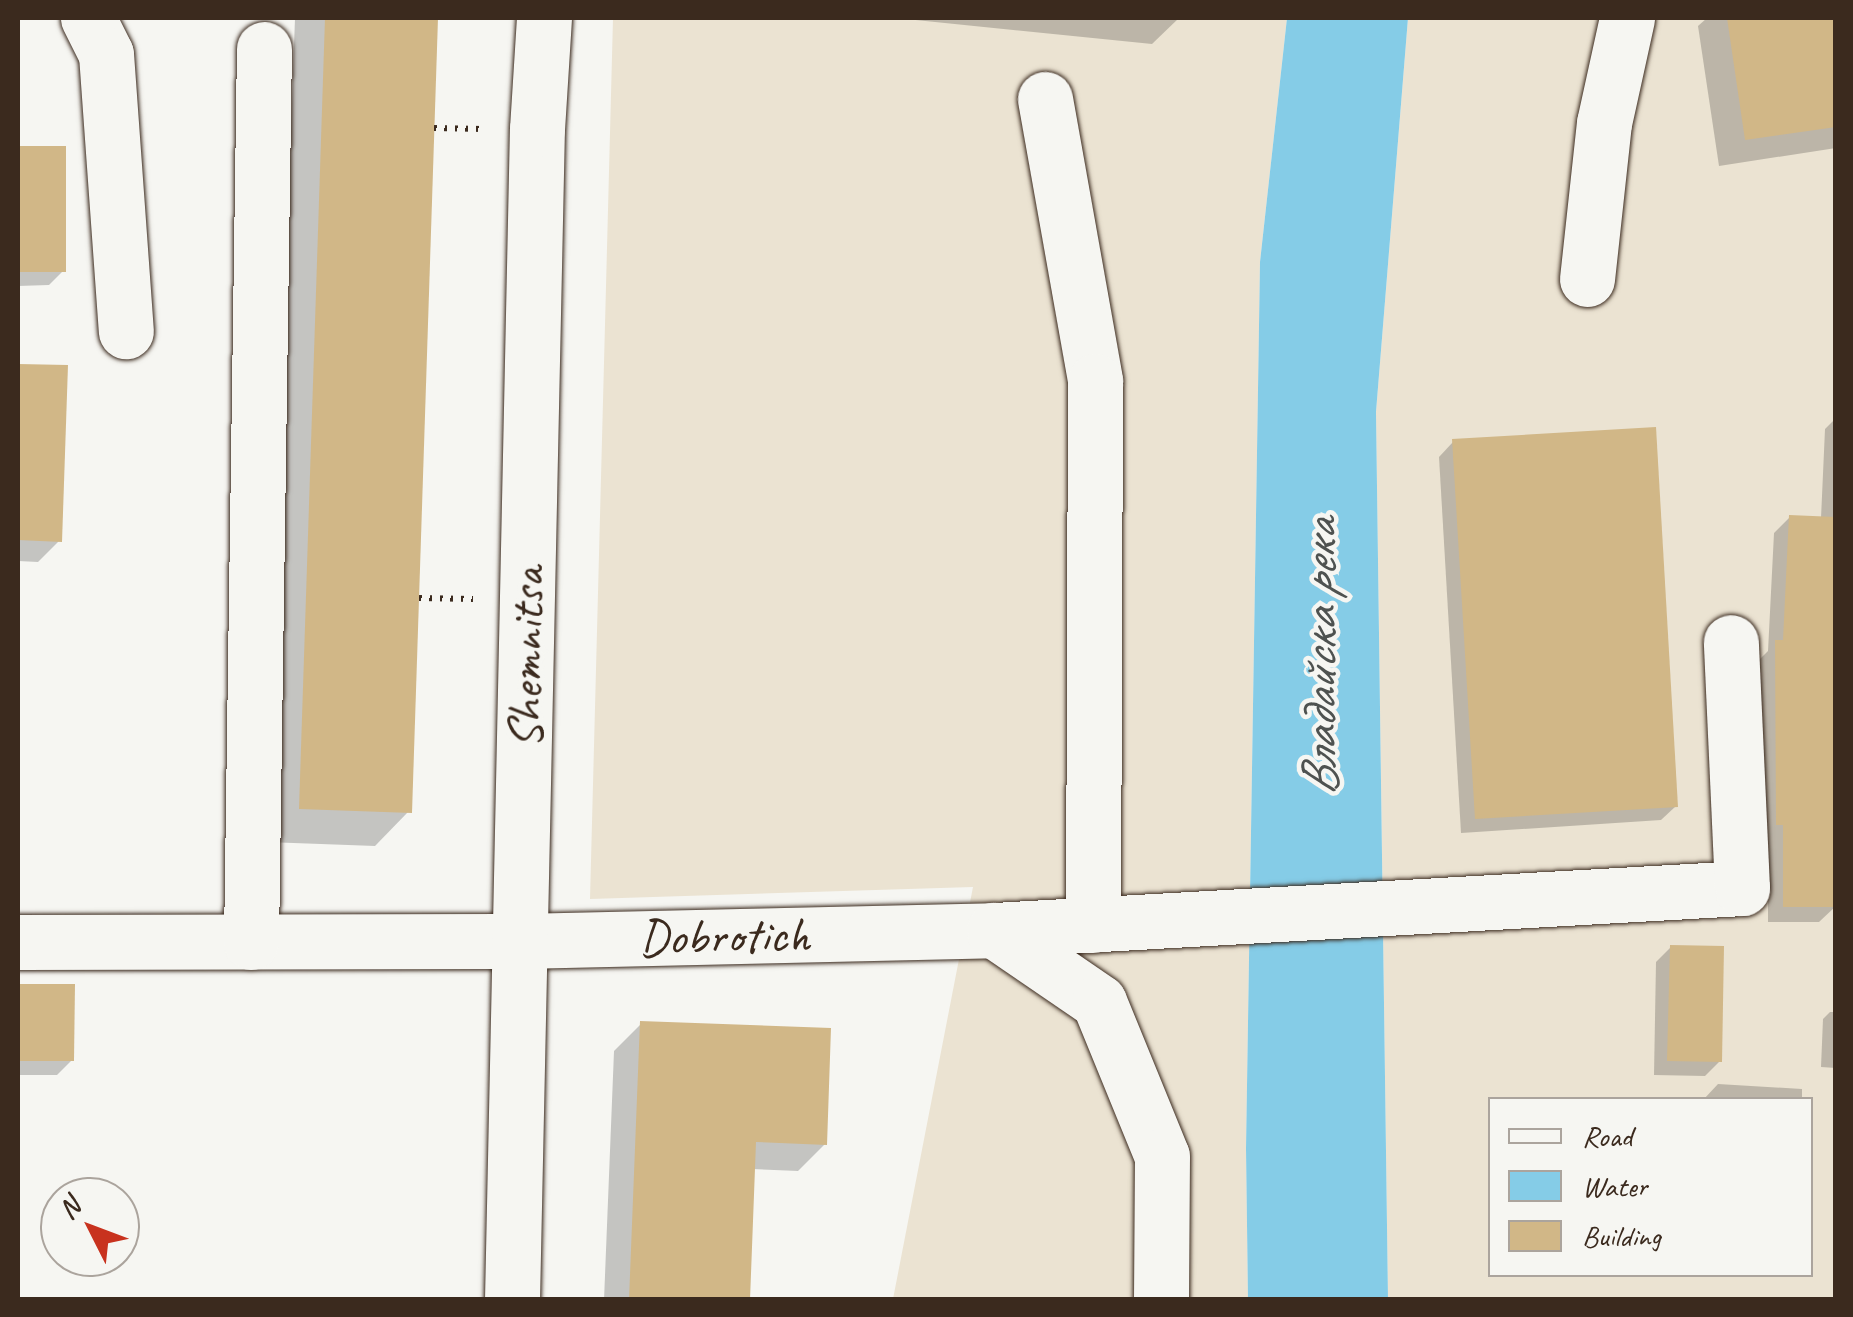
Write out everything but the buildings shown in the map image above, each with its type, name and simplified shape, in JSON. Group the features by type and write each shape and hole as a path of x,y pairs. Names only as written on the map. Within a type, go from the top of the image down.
{"street":[{"path":"88,18 106,54 126,331"},
{"name":"Shemnitsa","path":"512,1300 537,129 544,18"},
{"path":"1587,279 1604,123 1627,18"},
{"path":"251,942 264,49"},
{"path":"1045,100 1095,381 1093,924"},
{"name":"Dobrotich","path":"18,942 520,941 994,930 1742,888 1731,642"},
{"path":"994,930 1099,1002 1162,1156 1161,1300"}],"shaded area":[{"path":"613,18 1287,18 1260,262 1246,1149 1248,1299 893,1299 973,887 590,899"},
{"path":"1408,18 1835,18 1835,1299 1388,1300 1376,412"}],"water":[{"name":"Владайска река","path":"1287,18 1408,18 1376,412 1388,1299 1248,1300 1246,1149 1260,262"}]}
